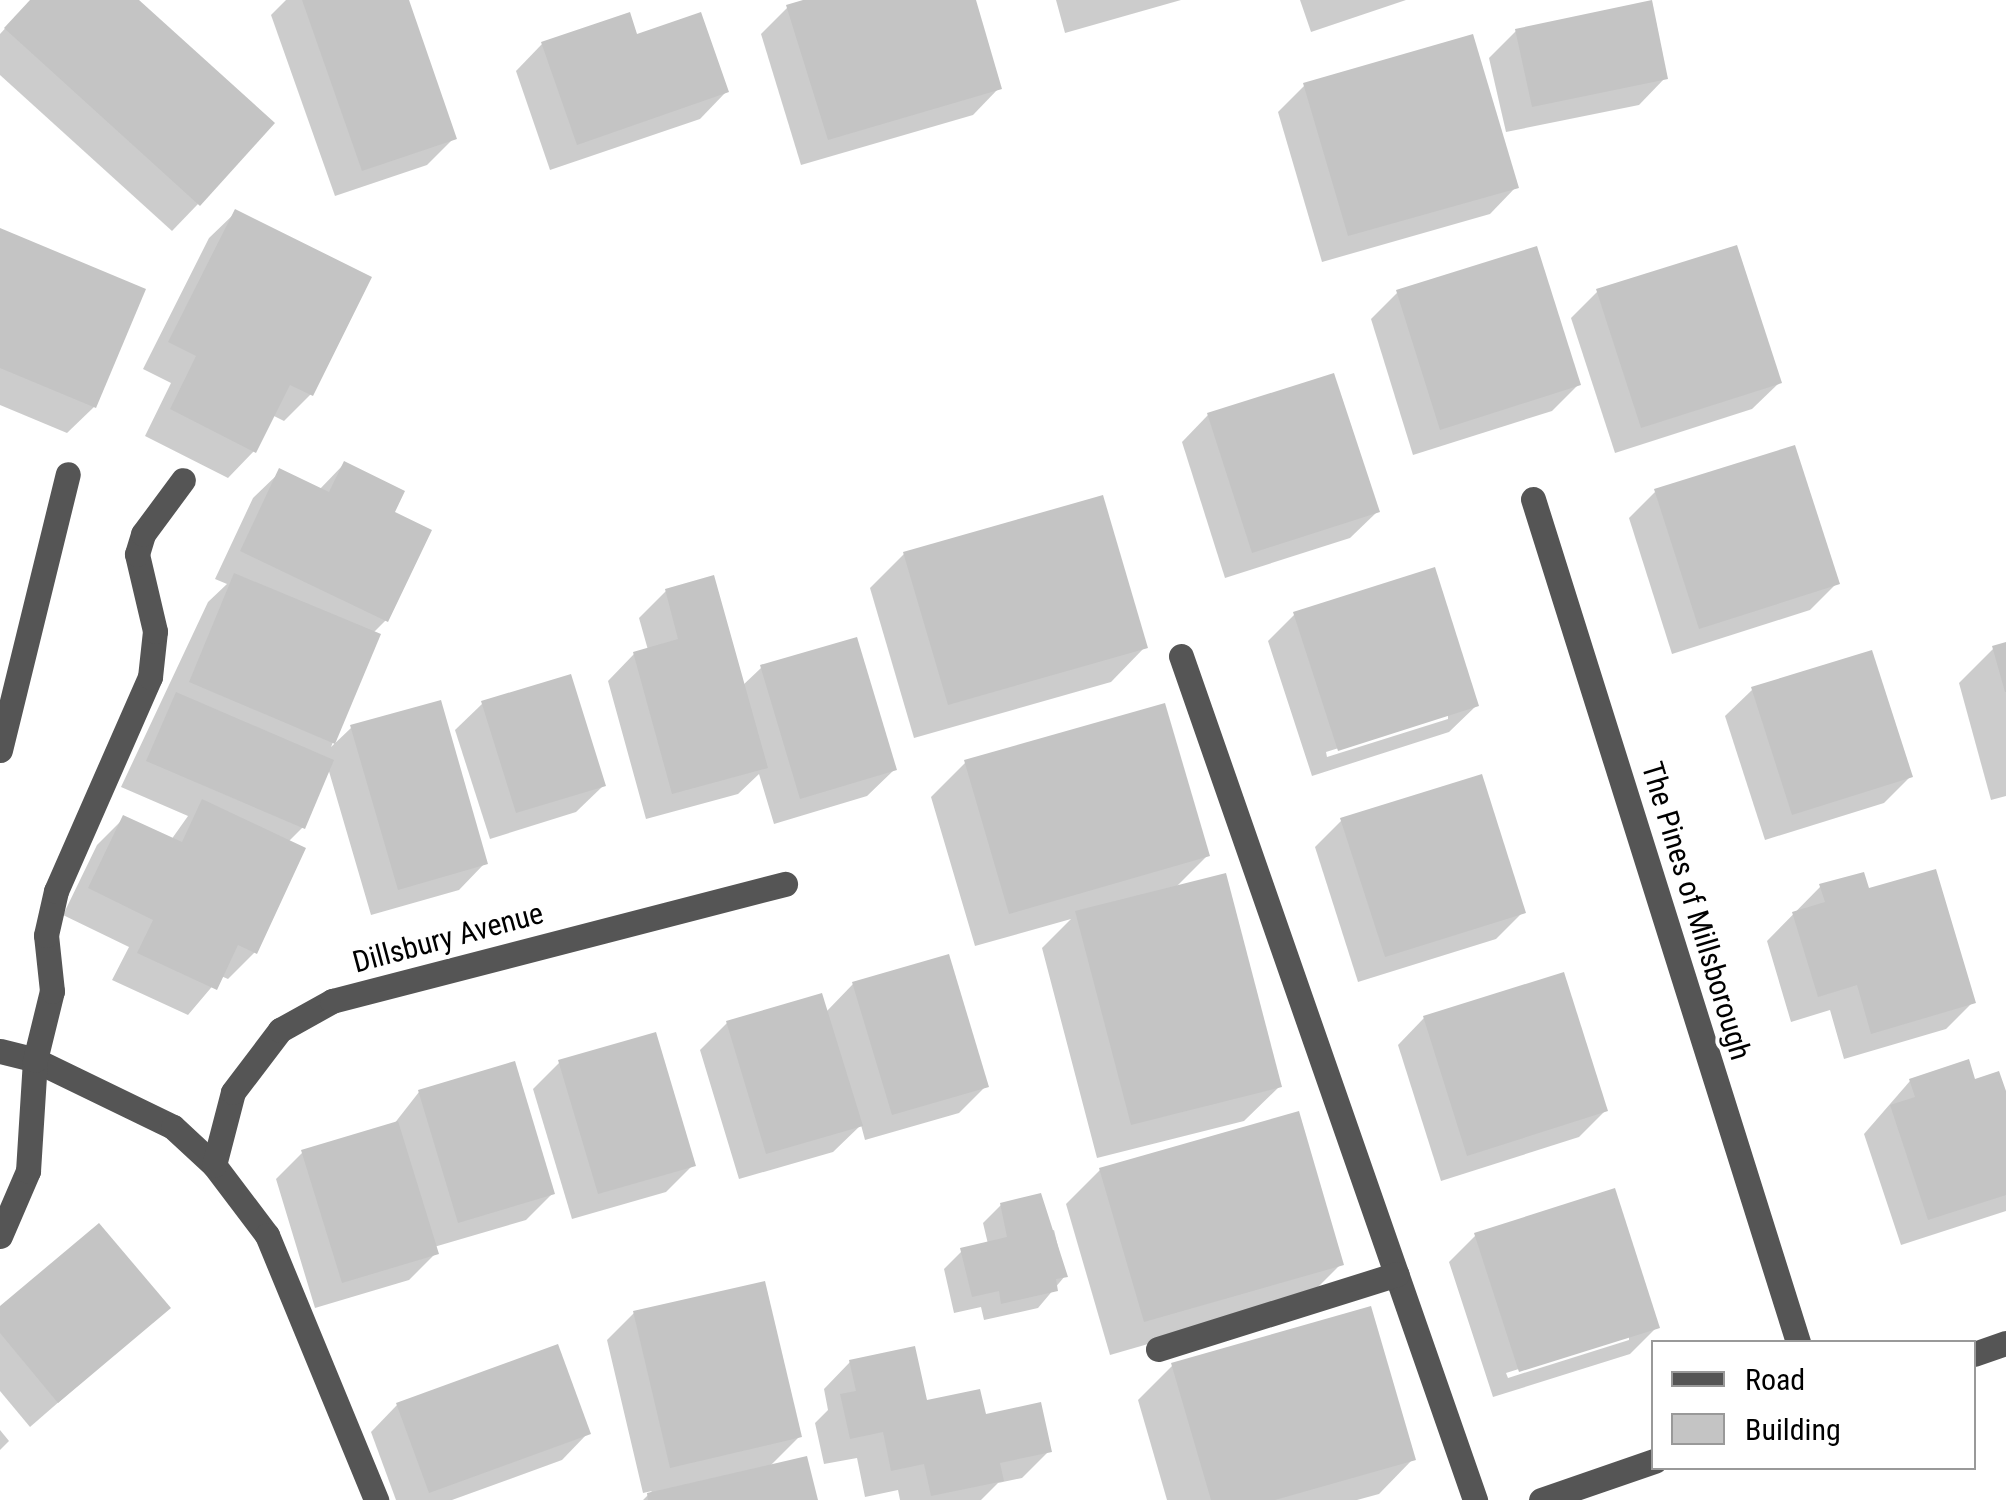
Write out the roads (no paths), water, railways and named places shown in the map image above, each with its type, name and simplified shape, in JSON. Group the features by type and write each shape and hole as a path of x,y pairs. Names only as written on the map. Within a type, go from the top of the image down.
{"street":[{"path":"0,750 68,474"},
{"path":"0,1236 28,1170 35,1060 52,991 46,935 56,890 150,677 155,632 137,554 143,534 183,480"},
{"name":"The Pines of Millsborough","path":"1533,500 1797,1340"},
{"path":"1181,656 1475,1500"},
{"name":"Dillsbury Avenue","path":"214,1164 233,1092 280,1030 332,1002 785,884"},
{"path":"0,1051 35,1060 174,1126 214,1164 267,1235 376,1500"},
{"path":"1158,1349 1396,1274"},
{"path":"1976,1353 2006,1343"},
{"path":"1541,1500 1651,1462"}]}
